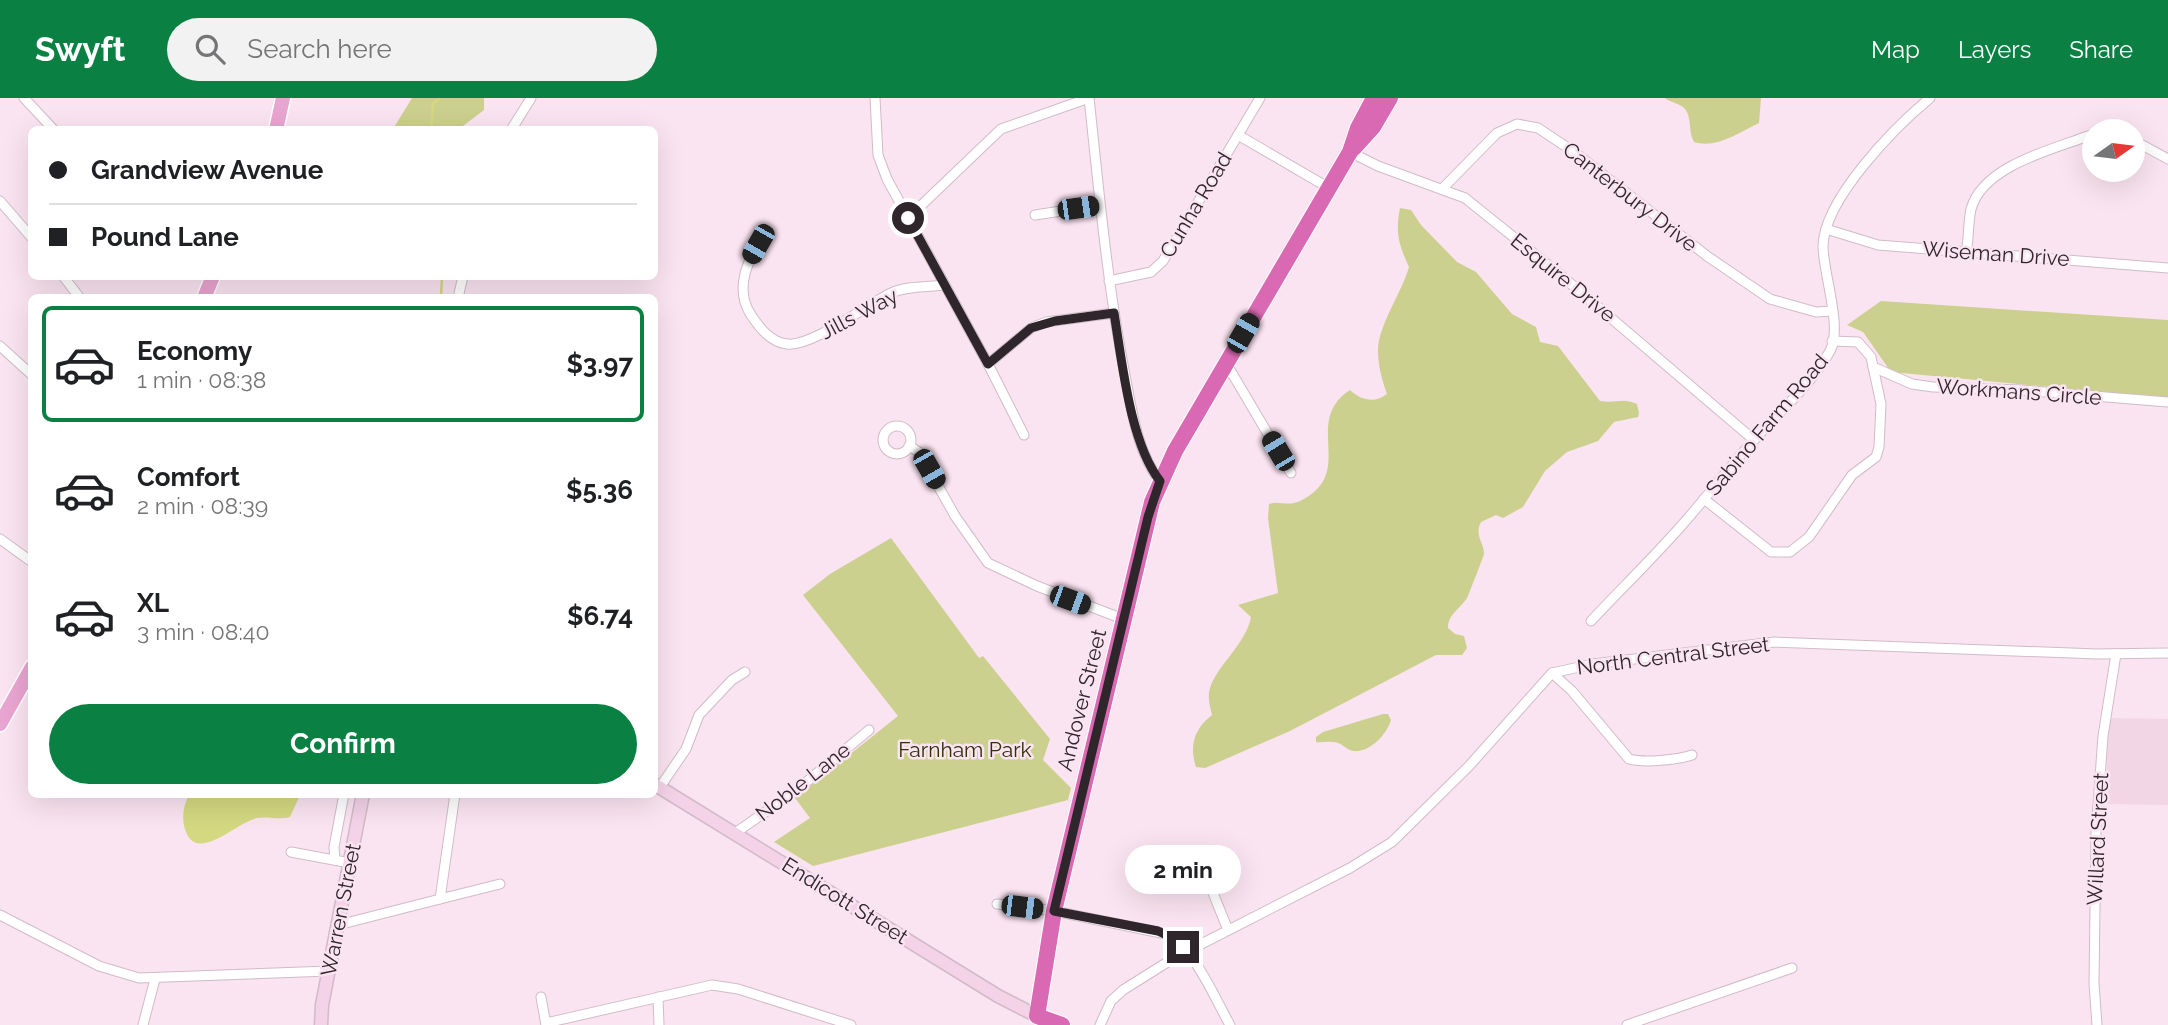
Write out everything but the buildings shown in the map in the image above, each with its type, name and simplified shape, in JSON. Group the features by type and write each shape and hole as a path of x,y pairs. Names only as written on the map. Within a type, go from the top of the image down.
{"highway":[{"name":"Andover Street","path":"1036,1020 1054,911 1078,806 1148,517 1160,481 1175,450 1350,152 1358,128 1374,98"},
{"name":"Andover Street","path":"1350,152 1373,127 1390,98"},
{"path":"1036,1020 1062,1025"}],"main road":[{"path":"277,126 283,98"},
{"path":"0,724 28,682"}],"street":[{"path":"24,98 50,126"},
{"path":"514,126 531,98"},
{"path":"875,98 878,155 887,179 1024,435"},
{"path":"908,218 1000,129 1089,98 1114,313 1140,438 1149,464 1160,481"},
{"name":"Cunha Road","path":"1109,281 1151,272 1157,267 1260,98"},
{"name":"Sabino Farm Road","path":"1591,621 1810,380 1832,348 1832,311 1823,246 1835,204 1868,160 1930,98"},
{"name":"Canterbury Drive","path":"1442,189 1497,133 1517,124 1538,128 1577,154 1707,256 1770,299 1816,312 1832,311"},
{"path":"1238,135 1329,188"},
{"path":"1966,253 1972,209 1985,184 2008,168 2082,139"},
{"path":"2146,147 2168,159"},
{"name":"Esquire Drive","path":"1350,152 1378,166 1465,198 1557,272 1754,440"},
{"path":"0,201 28,233"},
{"path":"1035,215 1100,205"},
{"name":"Wiseman Drive","path":"1826,229 1878,244 2168,268"},
{"name":"Jills Way","path":"765,231 750,257 742,285 742,297 745,306 766,335 786,344 820,335 858,310 895,291 944,285"},
{"path":"66,280 77,294"},
{"path":"988,364 1031,328 1055,321 1114,313"},
{"path":"1704,499 1771,552 1790,552 1809,537 1852,475 1876,457 1881,404 1871,357 1858,342 1832,341"},
{"path":"0,346 28,371"},
{"path":"1226,363 1292,473"},
{"name":"Workmans Circle","path":"1873,367 1912,384 1933,387 2021,390 2168,402"},
{"path":"909,446 919,452 955,516 988,563 1026,582 1123,619"},
{"path":"1,543 28,560"},
{"name":"North Central Street","path":"1100,1025 1115,996 1188,952 1350,868 1392,842 1469,766 1552,673 1593,664 1774,642 2116,654 2168,653"},
{"name":"Willard Street","path":"2097,1025 2094,983 2096,824 2103,736 2116,654"},
{"path":"658,784 686,749 699,715 732,680 745,672"},
{"path":"1552,673 1572,691 1629,759 1643,762 1662,758 1679,759 1692,755"},
{"name":"Noble Lane","path":"735,833 793,793 869,730"},
{"name":"Endicott Street","path":"658,786 1036,1020"},
{"path":"335,860 334,847 343,798"},
{"name":"Warren Street","path":"321,1025 362,798"},
{"path":"440,900 454,798"},
{"path":"291,852 350,863"},
{"path":"338,925 500,884"},
{"path":"1211,888 1228,930"},
{"path":"997,904 1054,911 1158,931 1175,939 1188,952 1230,1025"},
{"path":"0,915 99,966 132,977 155,979 329,971"},
{"path":"1628,1025 1792,968"},
{"path":"143,1025 155,979"},
{"path":"541,997 546,1024 712,985 738,989 851,1025"},
{"path":"658,996 659,1025"}],"shaded area":[{"path":"2112,718 2168,719 2168,805 2106,804 2108,726"},
{"path":"187,798 299,798 290,817 257,818 218,838 199,843 192,840 184,827"}],"green space":[{"path":"412,98 484,98 484,110 463,126 395,126"},
{"path":"1665,98 1761,98 1759,123 1719,142 1694,142 1685,109"},
{"path":"1400,208 1411,210 1421,225 1457,262 1476,272 1512,314 1536,327 1540,342 1558,346 1600,401 1627,401 1637,404 1638,417 1614,422 1598,441 1567,452 1545,471 1523,507 1503,518 1496,515 1481,522 1479,535 1484,554 1468,596 1453,614 1448,628 1455,634 1464,636 1467,648 1462,655 1436,655 1290,731 1205,768 1196,767 1193,745 1197,732 1212,715 1210,688 1244,636 1251,617 1238,605 1278,593 1268,518 1269,504 1295,503 1317,490 1325,476 1330,417 1336,403 1350,390 1368,400 1387,394 1380,367 1379,341 1409,267 1399,239"},
{"path":"1881,301 2168,320 2168,398 1891,372 1863,332 1847,325"},
{"name":"Farnham Park","path":"891,538 979,658 983,656 1050,739 1043,760 1071,788 1068,800 813,866 774,842 810,818 795,798 898,716 803,595 830,574"},
{"path":"1388,714 1391,720 1389,725 1377,742 1366,749 1353,751 1336,742 1316,742 1316,737 1323,732"}],"waterway":[{"path":"431,126 433,104 439,98"},
{"path":"441,294 442,280"}],"route":[{"path":"908,218 988,364 1024,331 1045,322 1114,313 1130,401 1140,438 1152,472 1160,481 1148,517 1054,911 1158,931 1175,939 1183,947"}]}
